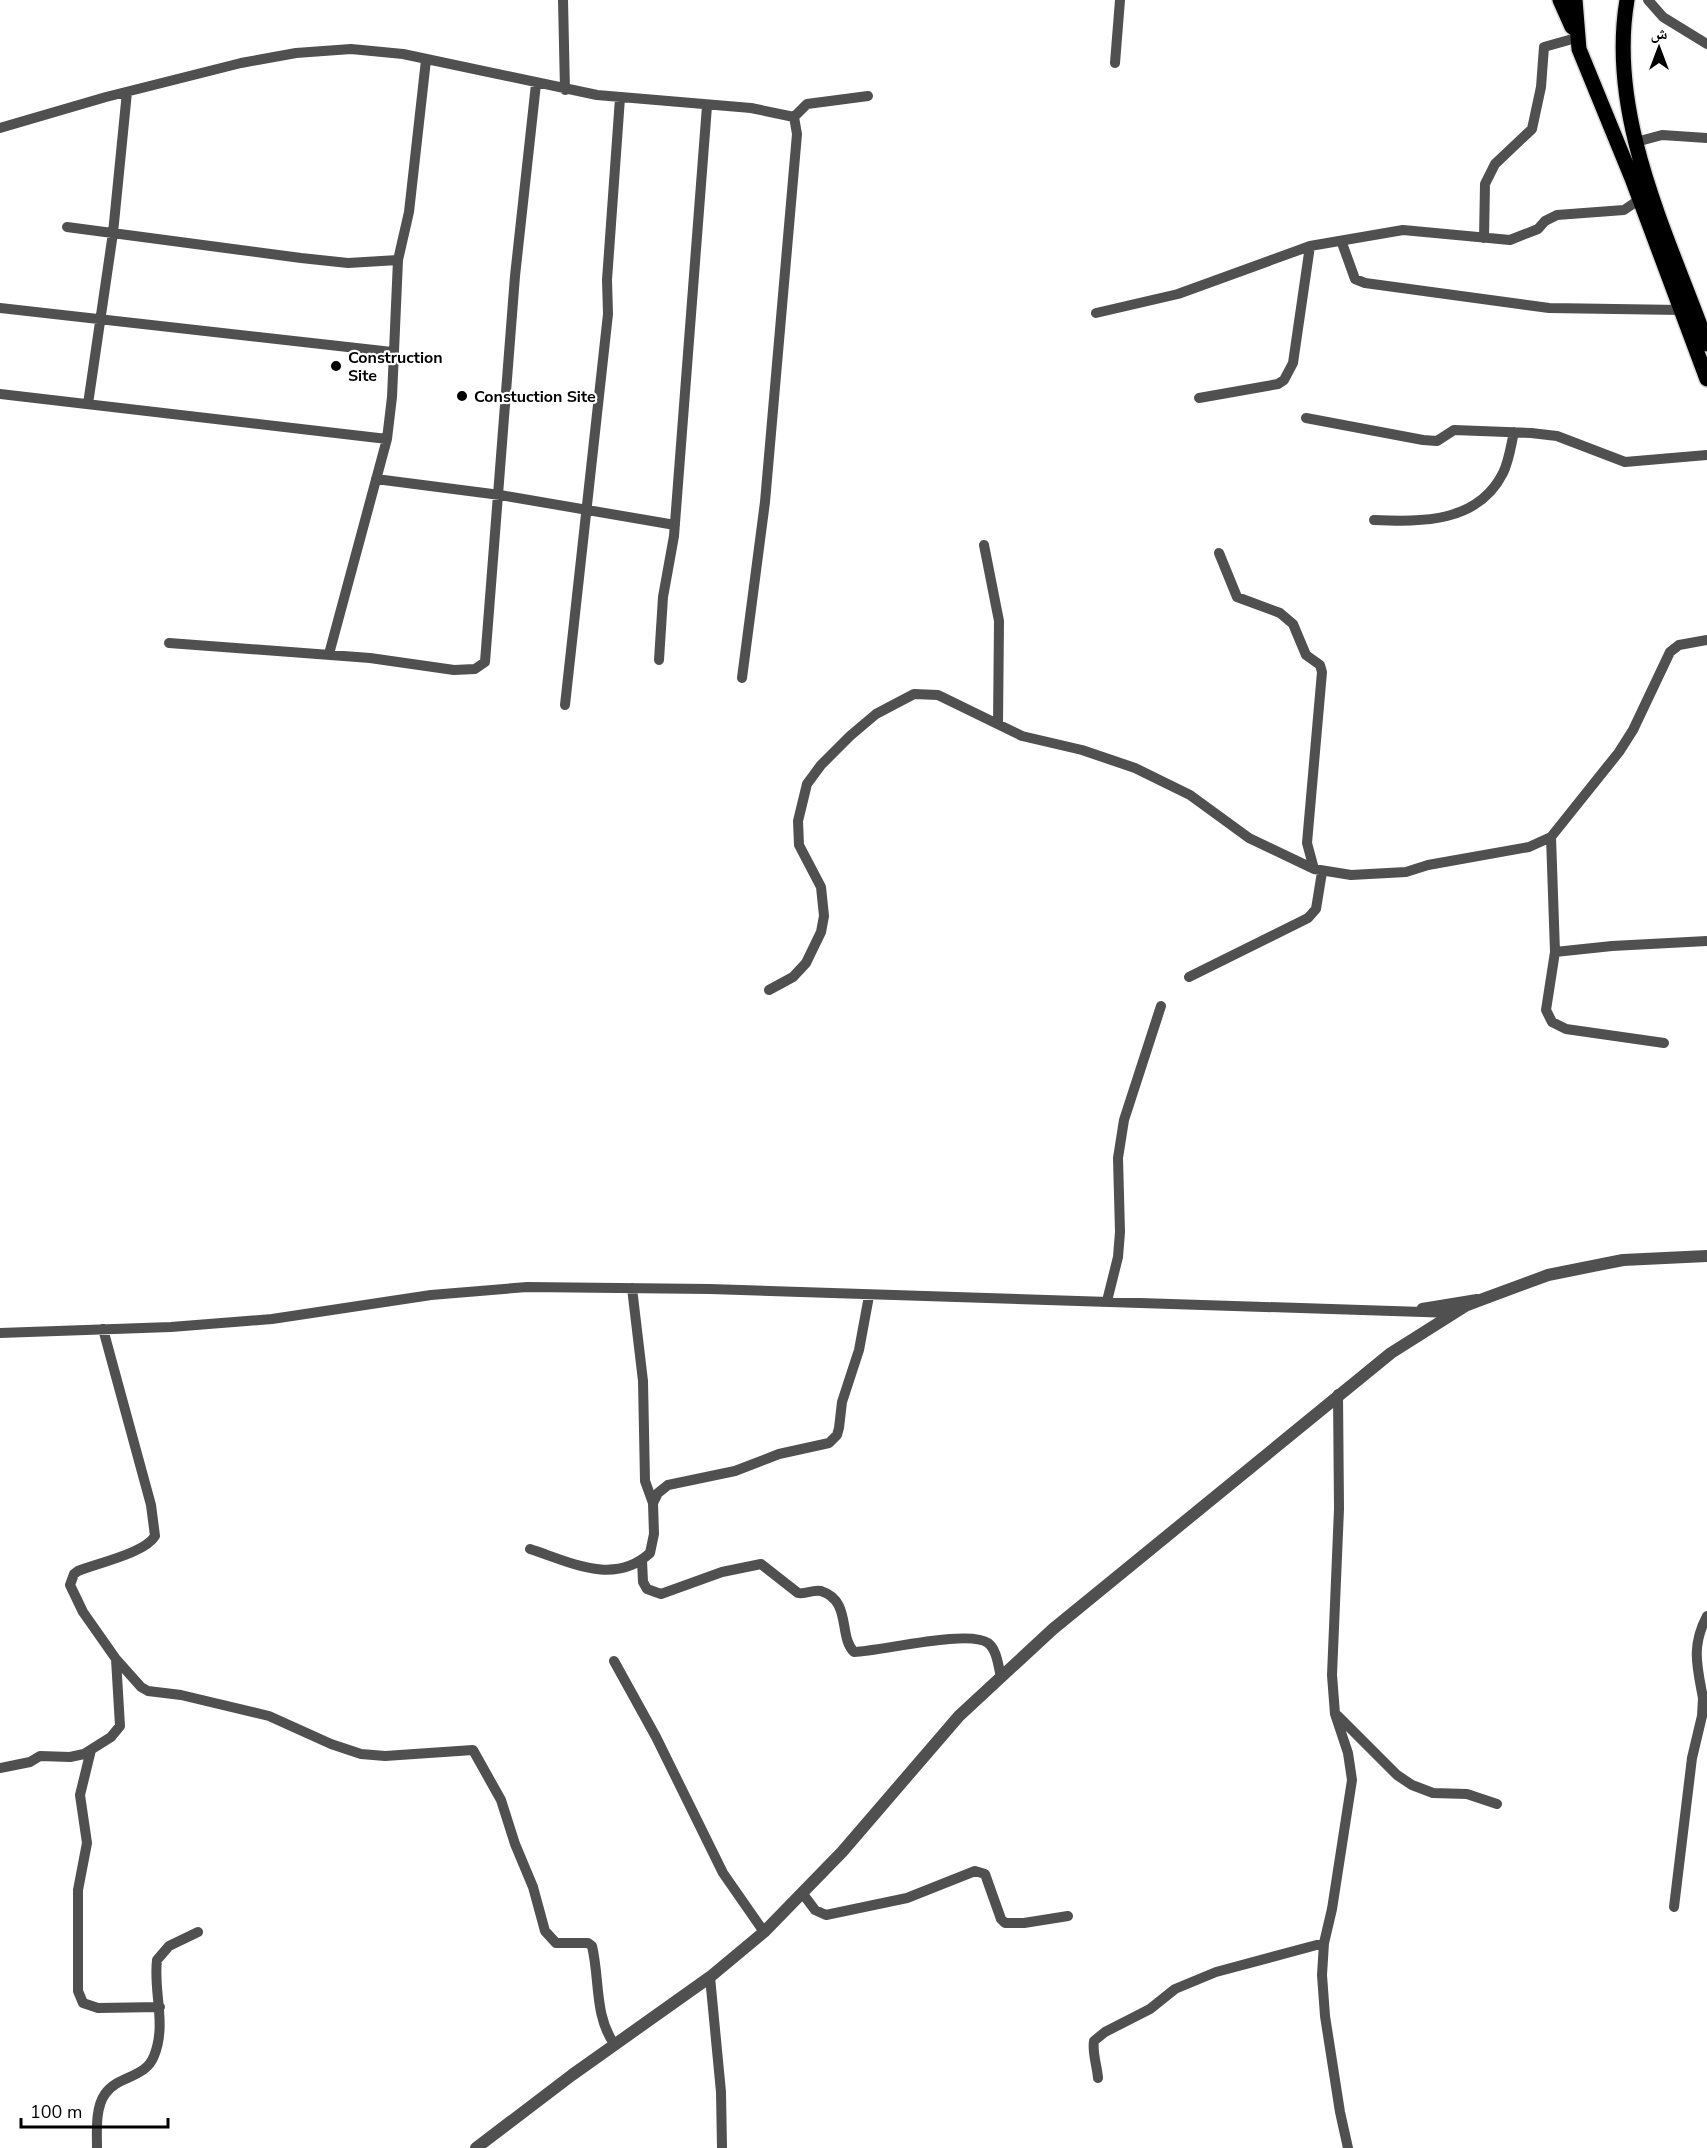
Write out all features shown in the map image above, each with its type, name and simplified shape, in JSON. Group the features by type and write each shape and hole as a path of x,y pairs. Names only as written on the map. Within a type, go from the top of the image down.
{"main road":[{"path":"1560,0 1640,179 1707,344"},
{"path":"1575,0 1578,44"},
{"path":"1627,0 1623,20 1622,72 1636,142 1640,200 1707,379"},
{"path":"1623,20 1634,0"}],"street":[{"path":"563,0 565,90"},
{"path":"1115,63 1120,0"},
{"path":"1648,0 1663,17 1707,44"},
{"path":"1484,238 1485,184 1495,164 1532,129 1541,87 1544,47 1578,44"},
{"path":"0,128 241,63 296,53 351,49 403,54 565,90 620,98 751,108 794,117"},
{"path":"330,654 387,439 392,397 392,352 398,260 410,203 426,60"},
{"path":"170,643 330,654 454,670 475,669 485,662 500,495 515,276 536,84"},
{"path":"88,404 113,233 128,92"},
{"path":"794,117 807,104 868,96"},
{"path":"565,705 608,314 607,280 620,98"},
{"path":"658,660 663,597 675,525 707,106"},
{"path":"742,678 765,502 797,134 794,117"},
{"path":"1636,142 1662,135 1707,138"},
{"path":"1095,313 1178,294 1310,246 1342,243 1386,231 1403,230 1510,240 1538,229 1545,221 1557,215 1624,210 1640,200"},
{"path":"67,227 348,263 398,260"},
{"path":"1342,243 1355,279 1365,283 1549,308 1682,310"},
{"path":"1198,398 1278,384 1284,380 1293,363 1310,246"},
{"path":"0,308 392,352"},
{"path":"0,394 387,439"},
{"path":"1306,418 1437,441 1454,430 1557,436 1626,462 1707,455"},
{"path":"1374,520 1425,522 1462,512 1496,485 1504,470 1514,432"},
{"path":"376,479 500,495 588,512 675,525"},
{"path":"984,545 999,621 998,724"},
{"path":"1189,977 1308,918 1316,909 1318,871 1306,843 1322,672 1320,665 1306,655 1293,624 1281,614 1237,597 1220,553"},
{"path":"770,990 793,977 806,963 821,932 824,916 821,887 801,851 798,821 801,797 816,770 876,714 914,694 938,694 1022,736 1082,750 1135,768 1190,795 1249,838 1318,871 1351,875 1406,872 1428,865 1529,847 1551,837 1619,752 1633,730 1670,652 1679,645 1707,640"},
{"path":"1551,837 1555,952 1546,1004 1548,1017 1552,1023 1566,1029 1664,1043"},
{"path":"1555,952 1612,946 1707,941"},
{"path":"1107,1302 1118,1257 1118,1158 1124,1120 1161,1006"},
{"path":"476,2148 572,2074 710,1977 764,1932 803,1894 959,1716 1001,1677 1053,1629 1391,1353 1453,1312 1548,1275 1623,1260 1707,1256"},
{"path":"0,1333 272,1319 471,1291 527,1287 632,1288 1453,1312"},
{"path":"632,1288 643,1382 645,1481 654,1503"},
{"path":"530,1549 610,1572 623,1569 642,1560 650,1552 653,1544 654,1503 658,1493 668,1485 735,1471 779,1454 829,1443 837,1435 839,1428 842,1402 859,1350 869,1296"},
{"path":"1413,1310 1485,1298"},
{"path":"103,1329 156,1531 154,1538 146,1545 78,1571 71,1579 76,1598 116,1659 145,1690 181,1695 269,1716 331,1744 361,1754 385,1756 473,1750 503,1806 547,1936 556,1943 588,1943 592,1946 603,2019 607,2035 615,2045"},
{"path":"1338,1394 1339,1497 1332,1675 1335,1714 1348,1753 1352,1780 1332,1909 1324,1943 1325,2016 1348,2148"},
{"path":"642,1560 643,1582 647,1589 661,1594 722,1572 761,1564 798,1593 820,1591 832,1597 844,1618 847,1639 854,1652 937,1640 976,1638 985,1641 994,1650 1001,1677"},
{"path":"1674,1907 1692,1758 1705,1698 1696,1665 1697,1635 1707,1616"},
{"path":"0,1768 30,1762 40,1756 70,1757 91,1750 120,1729 116,1659"},
{"path":"614,1661 656,1737 723,1874 764,1932"},
{"path":"1335,1714 1397,1775 1412,1785 1433,1793 1467,1794 1497,1804"},
{"path":"91,1750 80,1795 87,1843 78,1890 78,1991 83,2003 98,2008 160,2007"},
{"path":"803,1894 815,1910 826,1915 907,1898 975,1871 986,1874 1001,1919 1005,1923 1024,1923 1068,1916"},
{"path":"97,2148 99,2114 105,2094 121,2080 145,2070 154,2058 159,2040 160,2007 157,1960 169,1946 198,1932"},
{"path":"1098,2078 1097,2061 1092,2050 1094,2041 1105,2032 1150,2009 1175,1989 1216,1972 1324,1943"},
{"path":"710,1977 721,2092 722,2148"}],"place":[{"name":"Construction Site","path":"336,366"},
{"name":"Constuction Site","path":"462,396"}]}
